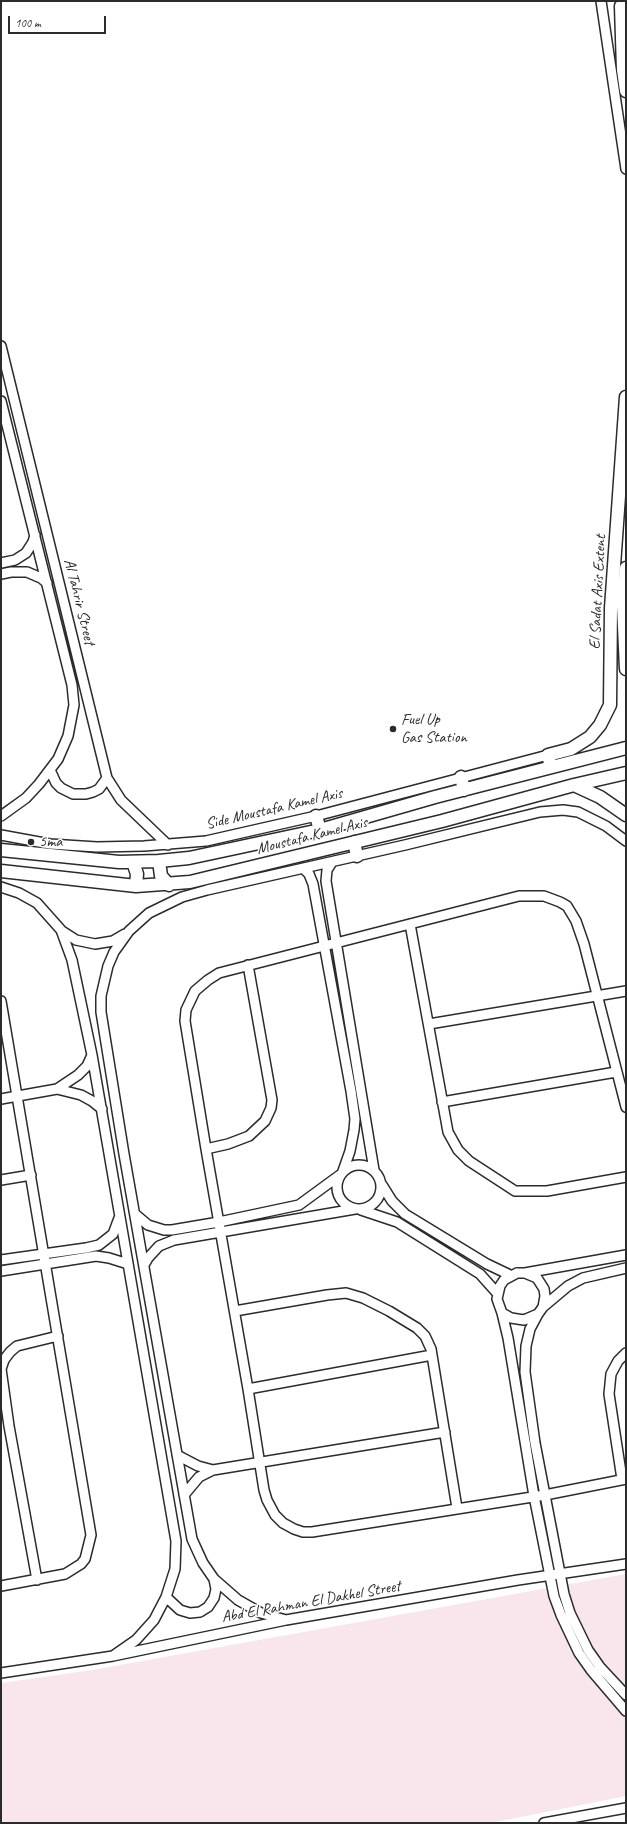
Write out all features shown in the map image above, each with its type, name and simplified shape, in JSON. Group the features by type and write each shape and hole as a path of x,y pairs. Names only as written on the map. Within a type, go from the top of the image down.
{"main road":[{"path":"621,3 626,31"},
{"path":"621,3 623,70 626,90"},
{"name":"El Sadat Axis Extent","path":"550,761 578,745 590,736 600,725 610,705 611,608 626,398"},
{"path":"626,568 623,606 626,669"},
{"path":"610,662 616,670 626,676"},
{"name":"Moustafa Kamel Axis","path":"1,850 133,862 189,858 320,830 464,790 550,761 626,748"},
{"name":"Moustafa Kamel Axis","path":"1,871 136,886 169,885 190,882 442,821 574,785 626,773"},
{"path":"461,777 464,790"},
{"path":"574,785 600,797 626,815"},
{"path":"316,816 320,830"},
{"path":"354,842 357,856"},
{"path":"159,861 161,876 169,885"},
{"path":"133,862 137,874 136,886"}],"street":[{"path":"601,1 626,169"},
{"name":"Al Tahrir Street","path":"1,346 3,364 107,778 121,800 168,845"},
{"name":"Al Tahrir Street","path":"1,401 72,685 74,705 68,736 58,760 26,798 1,816"},
{"path":"1,563 15,560 26,553 30,548 35,535"},
{"path":"1,574 11,572 27,572 41,578 47,583"},
{"name":"Side Moustafa Kamel Axis","path":"1,835 27,841 74,846 121,847 168,845 218,838 316,816 461,777 550,761"},
{"path":"50,770 56,783 66,792 73,794 86,794 93,792 99,789 107,778"},
{"path":"1,887 19,893 37,903 61,930 76,940 95,944 113,941 129,931 149,913 165,904 192,894 540,812 553,810 578,812 606,826 626,841"},
{"path":"144,1265 153,1252 167,1243 221,1232 369,1207 376,1202 381,1194 381,1180 374,1170 326,881 326,870 332,862"},
{"path":"303,868 309,874 313,884 355,1119 353,1140 342,1173 338,1180 338,1193 344,1203 397,1222 480,1274 498,1293"},
{"path":"626,1107 598,996 584,944 576,921 567,906 552,898 536,895 519,896 219,973 195,991 186,1010 185,1021 265,1496 273,1513 283,1523 303,1532 359,1525 545,1495 624,1479 609,1394 611,1374 618,1361 626,1352"},
{"path":"410,924 448,1132 458,1150 469,1161 515,1191 547,1192 626,1177"},
{"path":"61,930 72,960 92,1054 176,1541 175,1569 166,1597 154,1620 136,1640 113,1656"},
{"path":"129,931 114,952 103,981 101,1004 102,1020 124,1154 192,1539 203,1563 214,1579 238,1600 261,1613 286,1620"},
{"path":"206,1149 228,1144 249,1136 265,1121 271,1108 272,1100 248,965"},
{"path":"429,1024 626,991"},
{"path":"1,1001 91,1535 88,1552 81,1564 65,1574 1,1586"},
{"path":"1,1099 57,1089 78,1075 87,1066 92,1054"},
{"path":"442,1102 616,1072"},
{"path":"57,1089 81,1095 102,1109"},
{"path":"110,1157 124,1154"},
{"path":"135,1214 148,1224 164,1230 219,1222 299,1205 349,1167 362,1164 374,1170"},
{"path":"1,1180 31,1175"},
{"path":"382,1186 392,1201 405,1214 487,1264 510,1275 626,1255"},
{"path":"1,1260 99,1245 114,1232 120,1215"},
{"path":"1,1271 96,1256 128,1264"},
{"path":"502,1313 518,1320 530,1319 579,1280 626,1268"},
{"path":"525,1273 537,1278 541,1283 545,1296 540,1310 530,1329 527,1341 525,1372 545,1495 566,1600 578,1632 600,1667 626,1695"},
{"path":"510,1275 500,1286 497,1299 508,1338 534,1496 549,1576 560,1616 576,1647 591,1670 626,1711"},
{"path":"235,1311 327,1295 350,1294 363,1298 412,1324 425,1336 430,1345 458,1508"},
{"path":"37,1580 5,1427 1,1369 4,1360 10,1352 18,1346 58,1336"},
{"path":"248,1389 432,1355"},
{"path":"184,1495 199,1477 213,1470 445,1432"},
{"path":"177,1455 198,1466 213,1470"},
{"name":"Abd El Rahman El Dakhel Street","path":"1,1673 113,1656 286,1620 626,1564"},
{"path":"166,1597 180,1610 190,1613 200,1612 208,1606 214,1598 216,1589 214,1579"},
{"path":"544,1823 626,1808"}],"shaded area":[{"path":"626,1574 626,1796 491,1823 1,1823 1,1683 92,1670"}],"place":[{"name":"Fuel Up Gas Station","path":"393,729"},
{"name":"5ma","path":"31,842"}]}
